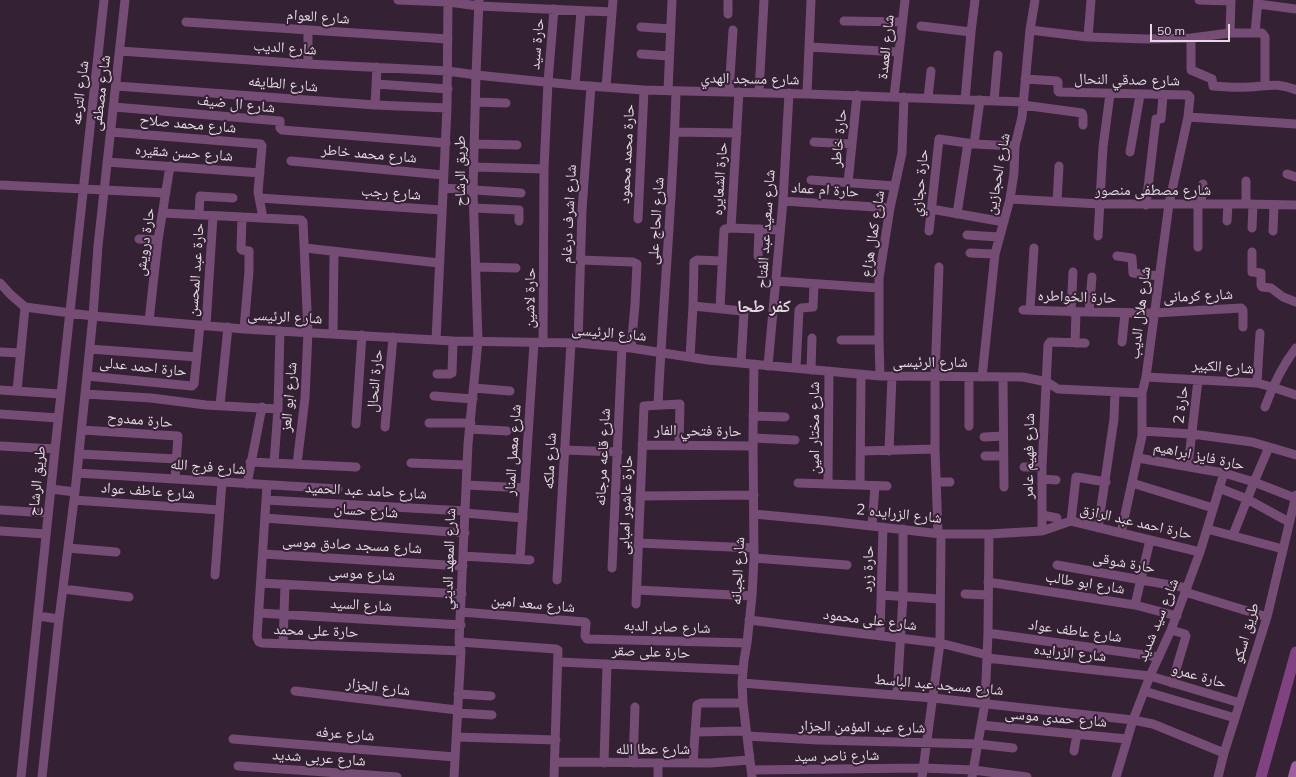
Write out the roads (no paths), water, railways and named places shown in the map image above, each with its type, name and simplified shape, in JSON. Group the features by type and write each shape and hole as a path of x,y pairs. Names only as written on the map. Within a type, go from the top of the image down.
{"street":[{"name":"شارع الترعه","path":"85,189 104,0"},
{"name":"شارع مصطفى","path":"101,189 107,162 111,132 126,0"},
{"path":"398,0 448,1 612,12"},
{"path":"606,87 613,0"},
{"name":"شارع الحاج على","path":"660,352 667,268 675,132 669,56 672,0"},
{"path":"728,0 728,14"},
{"path":"759,92 764,0"},
{"path":"807,94 810,0"},
{"name":"شارع العمدة","path":"894,97 905,0"},
{"path":"965,100 975,0"},
{"name":"شارع الحجازين","path":"982,377 995,254 1010,200 1015,146 1024,104 1030,30 1035,0"},
{"path":"1088,37 1091,0"},
{"path":"1199,0 1231,1 1230,33"},
{"name":"طريق الرشاح","path":"436,340 448,89 448,1"},
{"path":"1255,33 1258,2 1296,9"},
{"name":"طريق الرشاح","path":"478,341 473,190 479,3"},
{"name":"حارة سيد","path":"544,170 548,82 554,9"},
{"path":"575,85 581,11"},
{"path":"844,21 902,22"},
{"name":"شارع العوام","path":"186,22 448,39"},
{"path":"921,26 971,32"},
{"path":"641,27 671,29"},
{"path":"308,30 308,64"},
{"path":"729,92 733,30"},
{"path":"1030,30 1088,37 1147,39 1191,38 1230,33 1262,33 1265,37 1265,85"},
{"path":"1191,38 1192,71 1212,79 1214,86 1242,88 1265,85 1282,85 1296,90"},
{"path":"809,47 899,52"},
{"name":"شارع الديب","path":"120,51 308,64 448,71 476,75"},
{"path":"641,54 669,56"},
{"path":"994,101 998,55"},
{"path":"376,105 377,67"},
{"path":"928,98 931,71"},
{"name":"شارع مسجد الهدي","path":"476,75 644,90 858,95 994,101 1082,113 1083,125"},
{"name":"شارع صدقي النحال","path":"1025,79 1057,81 1059,92 1188,95 1190,97"},
{"path":"376,84 448,89"},
{"name":"شارع الطايفه","path":"116,86 376,105 447,108"},
{"name":"شارع اشرف درغام","path":"575,343 585,159 591,86"},
{"name":"حارة محمد محمود","path":"638,219 644,90"},
{"name":"حارة الشعايره","path":"722,261 724,230 731,228 740,92"},
{"name":"شارع سعيد عبد الفتاح","path":"768,366 783,201 789,93"},
{"path":"1098,236 1103,148 1110,94"},
{"name":"حارة خاطر","path":"848,183 858,95"},
{"path":"1130,152 1140,95"},
{"path":"1146,205 1156,119 1162,118 1163,95"},
{"name":"شارع كمال هزاع","path":"880,376 878,288 890,208 902,153 904,97"},
{"name":"شارع هلال الديب","path":"1121,534 1138,458 1142,431 1142,393 1146,377 1169,204 1188,118 1190,97"},
{"path":"957,214 980,100"},
{"path":"475,102 506,103"},
{"name":"شارع ال ضيف","path":"114,107 280,121 280,128 282,130 446,142"},
{"path":"1188,118 1296,124"},
{"name":"شارع محمد صلاح","path":"111,132 261,144 260,173"},
{"path":"675,132 737,133"},
{"name":"حارة حجازي","path":"929,231 939,139 971,143"},
{"path":"814,142 852,144"},
{"path":"971,143 1015,146"},
{"path":"474,144 517,145"},
{"name":"شارع محمد خاطر","path":"291,161 444,175"},
{"name":"شارع حسن شقيره","path":"107,162 260,173"},
{"name":"حارة درويش","path":"149,321 158,240 170,166"},
{"path":"1057,202 1059,166"},
{"path":"474,167 544,170"},
{"name":"حارة لاشين","path":"539,343 544,254 544,170"},
{"path":"163,213 263,218 258,192 260,173"},
{"path":"811,180 895,186"},
{"path":"1246,181 1252,228"},
{"path":"1198,246 1199,204 1203,184"},
{"path":"0,185 166,193"},
{"path":"443,188 521,194"},
{"name":"طريق الرشاح","path":"21,777 58,418 85,189"},
{"path":"42,777 59,619 82,430 93,316 101,189"},
{"path":"199,216 200,196 233,198"},
{"name":"شارع رجب","path":"259,198 442,210"},
{"name":"شارع مصطفى منصور","path":"1010,200 1146,205 1296,205"},
{"name":"حارة ام عماد","path":"783,201 890,208"},
{"path":"1227,221 1228,204"},
{"path":"1273,231 1274,205"},
{"path":"474,208 519,210 519,222"},
{"path":"931,209 1004,222"},
{"name":"حارة عبد المحسن","path":"194,384 203,325 213,216"},
{"path":"242,217 241,249 249,251 249,271 244,329"},
{"name":"شارع ابو العز","path":"263,218 302,221 305,248 308,332 305,398 297,464"},
{"path":"731,228 780,230"},
{"path":"758,256 759,229"},
{"path":"968,235 999,237"},
{"path":"139,239 158,240"},
{"path":"305,248 439,263"},
{"name":"حارة الخواطره","path":"1034,248 1026,310 1154,313"},
{"path":"333,334 334,252"},
{"path":"1252,252 1252,272 1261,273 1261,286 1271,288 1283,298 1296,302"},
{"path":"970,253 995,254"},
{"path":"1117,256 1132,258 1133,274 1159,276"},
{"name":"شارع قاعه مرجانه","path":"580,260 634,262 637,265 636,305 627,348 618,452 612,568"},
{"path":"690,357 694,262 697,260 722,261 720,308"},
{"path":"476,267 516,268"},
{"path":"923,773 940,643 939,534 935,449 935,377 939,267"},
{"path":"1073,272 1074,312"},
{"path":"1089,312 1092,277"},
{"path":"776,282 878,288"},
{"path":"0,283 10,295 25,307 17,391"},
{"path":"796,368 799,309 813,307 814,284"},
{"path":"693,306 720,308 741,311 744,313 742,363"},
{"name":"شارع الرئيسى","path":"25,307 93,316 244,329 453,341 575,343 768,366 861,375 1023,377 1047,382 1058,389 1142,393"},
{"name":"شارع كرمانى","path":"1154,313 1240,308 1243,310 1243,327"},
{"name":"شارع فهيم عامر","path":"1042,531 1044,403 1047,382 1048,345 1050,342 1080,343 1074,312"},
{"path":"1122,342 1125,313"},
{"path":"220,405 228,327"},
{"path":"274,463 278,409 280,331"},
{"path":"1257,383 1260,333"},
{"path":"356,424 362,335"},
{"name":"حارة النحال","path":"385,427 393,337"},
{"path":"810,370 812,338"},
{"path":"841,340 879,340"},
{"path":"437,374 452,373 453,341"},
{"name":"شارع المعهد الديني","path":"454,777 467,465 478,341"},
{"name":"شارع معمل المنار","path":"520,559 525,488 539,343"},
{"name":"شارع ملكه","path":"557,580 564,450 575,343"},
{"path":"1265,407 1272,387 1287,359 1296,348"},
{"path":"90,349 197,357"},
{"path":"0,352 20,353"},
{"path":"660,352 658,405 680,404 679,445"},
{"name":"شارع الجبانه","path":"752,774 746,733 742,683 750,620 754,558 754,364"},
{"name":"شارع مختار امين","path":"828,372 828,484"},
{"path":"860,485 861,375"},
{"name":"حارة احمد عدلى","path":"87,376 191,386 194,384"},
{"path":"889,451 892,376"},
{"path":"969,377 969,426"},
{"path":"1003,377 1004,487"},
{"name":"شارع الكبير","path":"1146,377 1257,383 1296,395"},
{"name":"حارة 2","path":"1188,466 1198,380"},
{"path":"474,388 510,391"},
{"path":"0,390 61,394"},
{"path":"1098,528 1106,482 1114,419 1115,392"},
{"path":"85,394 151,398 206,405 278,409"},
{"path":"434,396 473,399"},
{"name":"حارة عاشور امبابى","path":"636,604 643,408 644,406 658,405"},
{"path":"247,484 250,462 262,407"},
{"path":"0,414 58,418"},
{"path":"753,416 785,417"},
{"path":"429,423 507,431"},
{"name":"حارة ممدوح","path":"82,430 177,436 179,438 175,479"},
{"path":"1142,431 1192,434 1252,442 1296,455"},
{"path":"984,437 1003,436"},
{"name":"حارة فتحي الفار","path":"642,445 679,445 795,440"},
{"path":"0,446 55,449"},
{"path":"1233,535 1269,447"},
{"path":"861,451 935,449"},
{"path":"564,450 618,452"},
{"path":"79,454 177,459"},
{"path":"985,456 1003,456"},
{"name":"حارة فايز ابراهيم","path":"1138,458 1224,473 1296,496"},
{"path":"250,462 356,467"},
{"path":"411,462 467,465"},
{"path":"1024,467 1042,467"},
{"name":"شارع فرج الله","path":"77,473 338,490"},
{"name":"شارع سيد شديد","path":"1116,777 1133,720 1150,676 1171,630 1200,552 1224,473"},
{"path":"1071,521 1076,477 1078,476 1106,482"},
{"path":"1042,479 1056,480"},
{"path":"215,575 222,482"},
{"path":"936,482 950,482"},
{"path":"798,483 887,486"},
{"path":"1132,483 1213,508"},
{"name":"حارة على محمد","path":"267,485 257,637 259,642 283,644 556,649 558,650 558,662"},
{"path":"467,485 525,488"},
{"path":"872,526 875,486"},
{"path":"1219,488 1247,499 1289,522"},
{"name":"شارع عاطف عواد","path":"51,490 75,496 220,510"},
{"path":"640,496 754,495"},
{"name":"طريق اسكو","path":"1218,777 1224,753 1267,617 1296,496"},
{"name":"شارع حامد عبد الحميد","path":"266,500 465,512 523,518"},
{"path":"0,510 48,513"},
{"name":"شارع الزرايده 2","path":"754,514 828,520 939,534 989,534 1042,531"},
{"path":"1042,515 1057,518"},
{"name":"شارع حسان","path":"265,518 464,533"},
{"name":"حارة احمد عبد الرازق","path":"1042,531 1071,521 1200,552"},
{"name":"حارة زرد","path":"880,636 883,527"},
{"path":"897,695 903,597 903,529"},
{"path":"1207,529 1283,549"},
{"path":"0,531 46,534"},
{"path":"972,773 985,703 988,633 989,534"},
{"path":"1135,605 1150,540"},
{"path":"638,543 754,548"},
{"path":"68,548 116,552"},
{"name":"شارع مسجد صادق موسى","path":"263,554 463,561 530,560"},
{"path":"754,558 847,565"},
{"name":"حارة شوقى","path":"1057,565 1141,579 1186,590 1267,617"},
{"name":"شارع ابو طالب","path":"988,582 1135,605 1176,616"},
{"name":"شارع موسى","path":"261,583 462,594"},
{"path":"283,644 285,584"},
{"path":"63,589 128,597"},
{"path":"637,590 752,596"},
{"path":"966,594 988,594"},
{"path":"881,595 940,599"},
{"name":"شارع سعد امين","path":"461,612 586,622 585,636 587,639"},
{"name":"شارع السيد","path":"259,613 461,624"},
{"path":"38,616 59,619"},
{"name":"شارع على محمود","path":"750,620 940,643 987,657"},
{"path":"1171,630 1186,636 1172,683"},
{"name":"شارع عاطف عواد","path":"988,633 1159,657"},
{"name":"شارع صابر الدبه","path":"587,639 747,643"},
{"name":"شارع الزرايده","path":"987,657 1150,676"},
{"path":"554,777 558,662"},
{"name":"حارة على صقر","path":"558,662 743,670"},
{"path":"604,763 607,664"},
{"name":"حارة عمرو","path":"1150,676 1240,703"},
{"name":"شارع مسجد عبد الباسط","path":"742,683 933,698 1133,720 1153,724 1224,753"},
{"name":"شارع الجزار","path":"295,691 492,715"},
{"path":"1144,691 1235,718"},
{"path":"458,694 491,696"},
{"path":"693,763 697,706 701,703 743,703"},
{"path":"633,763 635,707"},
{"name":"شارع حمدى موسى","path":"981,725 1127,739"},
{"name":"شارع عبد المؤمن الجزار","path":"695,732 746,733 818,740 978,744 1013,748"},
{"path":"1074,751 1077,734"},
{"path":"456,737 556,740"},
{"name":"شارع عرفه","path":"232,739 455,757"},
{"name":"شارع عطا الله","path":"555,762 693,763 750,760"},
{"path":"658,763 658,777"},
{"name":"شارع عربى شديد","path":"238,766 397,777"},
{"path":"1293,777 1296,766"},
{"name":"شارع ناصر سيد","path":"752,774 972,773 1028,777"}],"waterway":[{"path":"1261,777 1296,652"}],"district":[{"name":"كفر طحا","path":"764,307"}]}
